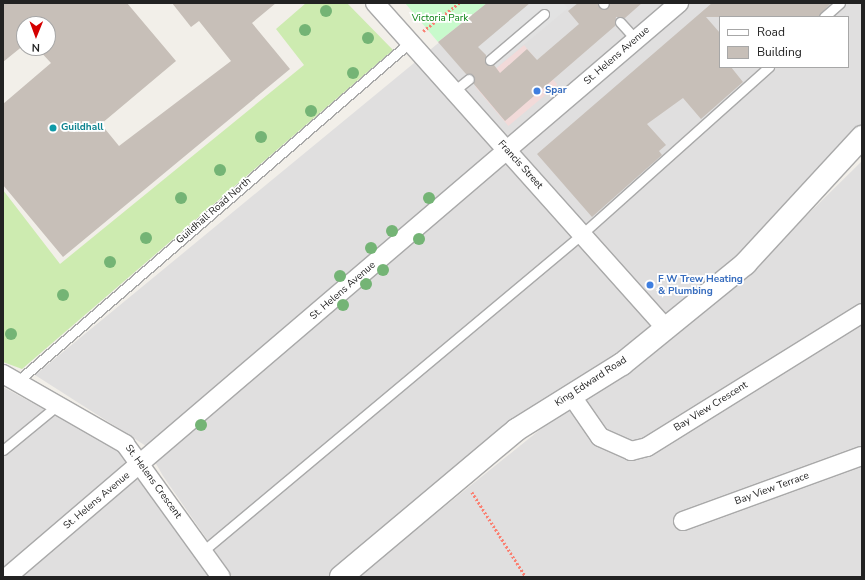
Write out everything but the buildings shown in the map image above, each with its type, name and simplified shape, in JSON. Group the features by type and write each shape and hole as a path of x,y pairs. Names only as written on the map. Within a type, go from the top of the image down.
{"street":[{"name":"Francis Street","path":"375,3 666,328"},
{"name":"St. Helens Avenue","path":"7,577 679,3"},
{"name":"King Edward Road","path":"341,577 516,430 622,364 745,264 862,137"},
{"name":"Bay View Crescent","path":"571,395 600,437 631,451 647,447 862,313"},
{"name":"St. Helens Crescent","path":"10,377 59,404 125,444 221,577"},
{"name":"Bay View Terrace","path":"682,521 862,456"}],"lane":[{"path":"825,16 840,3"},
{"path":"490,60 544,14"},
{"path":"620,22 636,40"},
{"name":"Guildhall Road North","path":"10,377 410,42"},
{"path":"203,551 582,234 767,68"},
{"path":"454,91 469,79"},
{"path":"3,450 59,404"}],"path":[{"path":"410,42 459,3"},
{"path":"461,476 526,577"}],"shaded area":[{"path":"487,3 862,3 862,128 777,219 675,313 648,335 522,414 328,577 233,577 163,476 146,446 35,375"},
{"path":"530,3 563,3 568,8 496,68 478,47"},
{"path":"524,45 557,85 508,126 475,86"},
{"path":"862,161 862,577 357,577 542,428 634,370 732,289"},
{"path":"3,387 120,450 209,577 3,577"}],"green space":[{"path":"306,3 347,3 393,50 22,369 3,362 3,190 60,264 304,65 276,29"},
{"name":"Victoria Park","path":"405,3 487,3 438,42"}],"place":[{"name":"Spar","path":"537,91"},
{"name":"Guildhall","path":"53,128"},
{"name":"F W Trew Heating & Plumbing","path":"650,285"}]}
